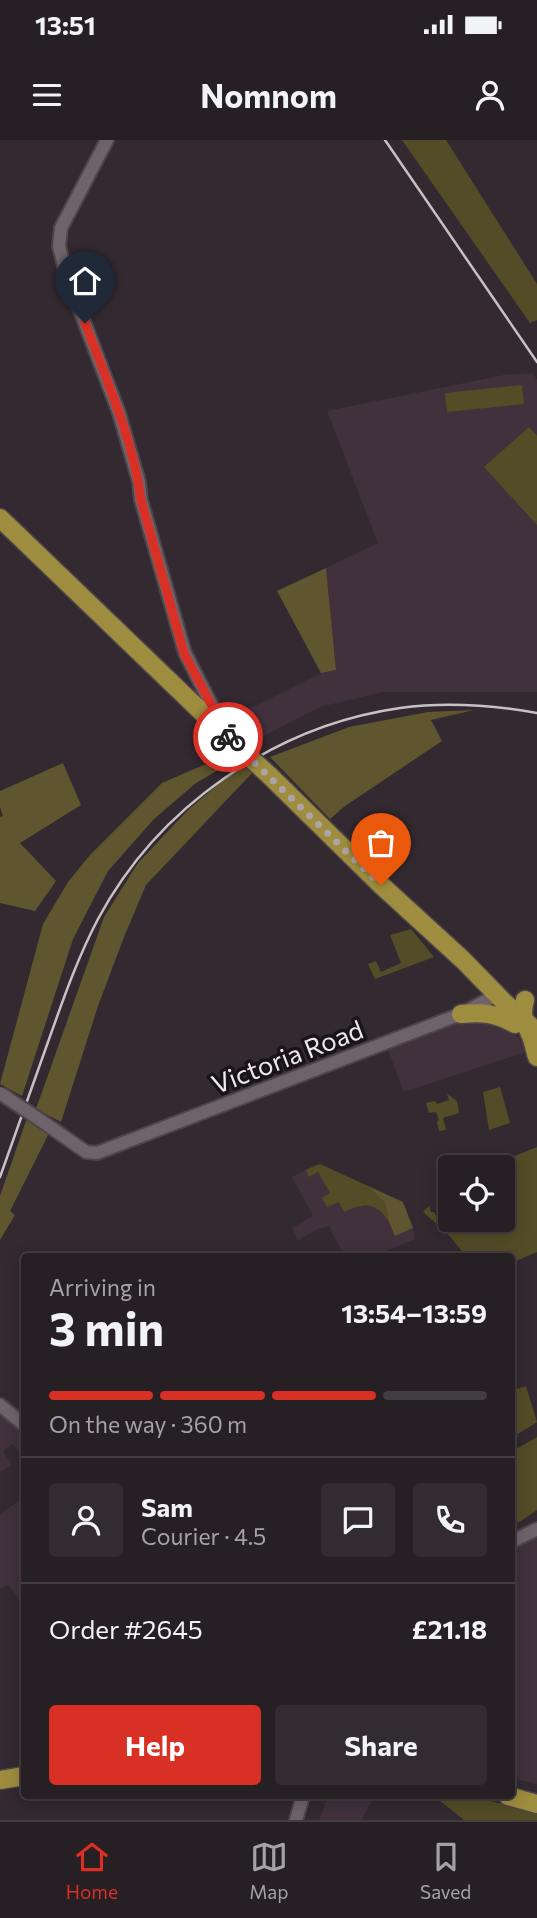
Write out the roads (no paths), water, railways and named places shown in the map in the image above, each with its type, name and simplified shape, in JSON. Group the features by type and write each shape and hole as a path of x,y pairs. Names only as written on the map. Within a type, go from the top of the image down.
{"highway":[{"path":"0,518 463,960 529,1036"},
{"path":"498,1001 531,996"},
{"path":"529,1036 523,1010 531,996"},
{"path":"461,1014 485,1013 501,1017 529,1036"},
{"path":"0,1780 21,1776"},
{"path":"515,1786 537,1793"},
{"path":"515,1798 537,1804"}],"street":[{"path":"107,140 61,228 59,246 66,274 119,413 184,653 214,710 211,721"},
{"name":"Victoria Road","path":"0,1093 86,1152 97,1153 498,1001"},
{"path":"0,1405 21,1422"},
{"path":"515,1540 537,1529"},
{"path":"298,1816 302,1799"},
{"path":"298,1816 311,1799"}],"railway":[{"path":"385,140 537,362"},
{"path":"0,1177 65,995 98,919 123,879 153,841 187,808 224,778 265,753 308,733 353,718 400,708 434,705 486,706 537,713"}]}
